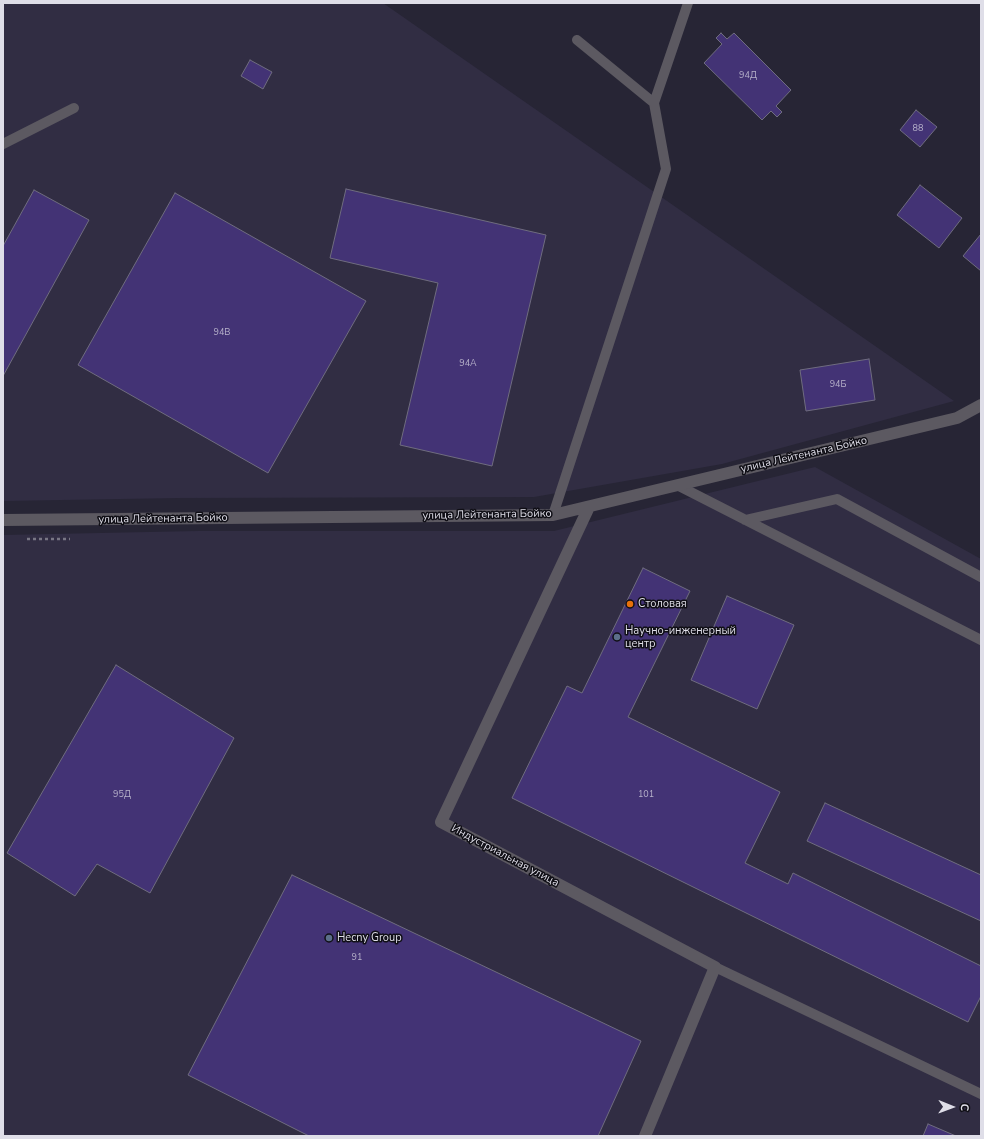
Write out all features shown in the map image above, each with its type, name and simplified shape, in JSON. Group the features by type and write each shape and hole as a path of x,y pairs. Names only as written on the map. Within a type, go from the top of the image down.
{"street":[{"name":"улица Лейтенанта Бойко","path":"3,520 553,515 957,418 981,405"},
{"name":"Индустриальная улица","path":"589,507 441,822 715,967"},
{"path":"645,1136 715,967"}],"lane":[{"path":"553,515 666,169 654,103 688,3"},
{"path":"577,40 654,103"},
{"path":"3,144 74,108"},
{"path":"677,485 981,640"},
{"path":"745,520 837,499 981,577"},
{"path":"715,967 981,1094"}],"shaded area":[{"path":"3,3 383,3 954,401 722,464 534,497 179,498 3,501"},
{"path":"815,467 981,559 981,1136 3,1136 3,535 198,531 554,531"}],"building":[{"path":"721,33 727,39 734,33 791,90 776,106 782,112 777,117 771,111 762,120 704,63 722,44 716,38"},
{"path":"250,60 272,72 263,89 241,76"},
{"path":"916,110 937,127 920,147 900,130"},
{"path":"920,185 962,218 939,248 897,215"},
{"path":"346,189 546,235 492,466 400,445 438,283 330,258"},
{"path":"34,190 89,220 3,376 3,246"},
{"path":"175,193 366,301 268,473 78,365"},
{"path":"981,234 981,271 963,256"},
{"path":"869,359 875,400 806,411 800,370"},
{"path":"643,568 690,591 628,717 780,792 745,863 788,884 793,873 981,966 981,996 968,1022 512,798 567,686 582,693"},
{"path":"727,596 794,625 757,709 691,680"},
{"path":"116,665 234,738 150,893 97,864 75,896 7,853"},
{"path":"825,803 981,875 981,921 807,841"},
{"path":"292,875 641,1041 598,1136 309,1136 188,1075"},
{"path":"928,1124 956,1136 923,1136"}],"place":[{"name":"Столовая","path":"630,604"},
{"name":"Научно-инженерный центр","path":"617,637"},
{"name":"Hecny Group","path":"329,938"}]}
